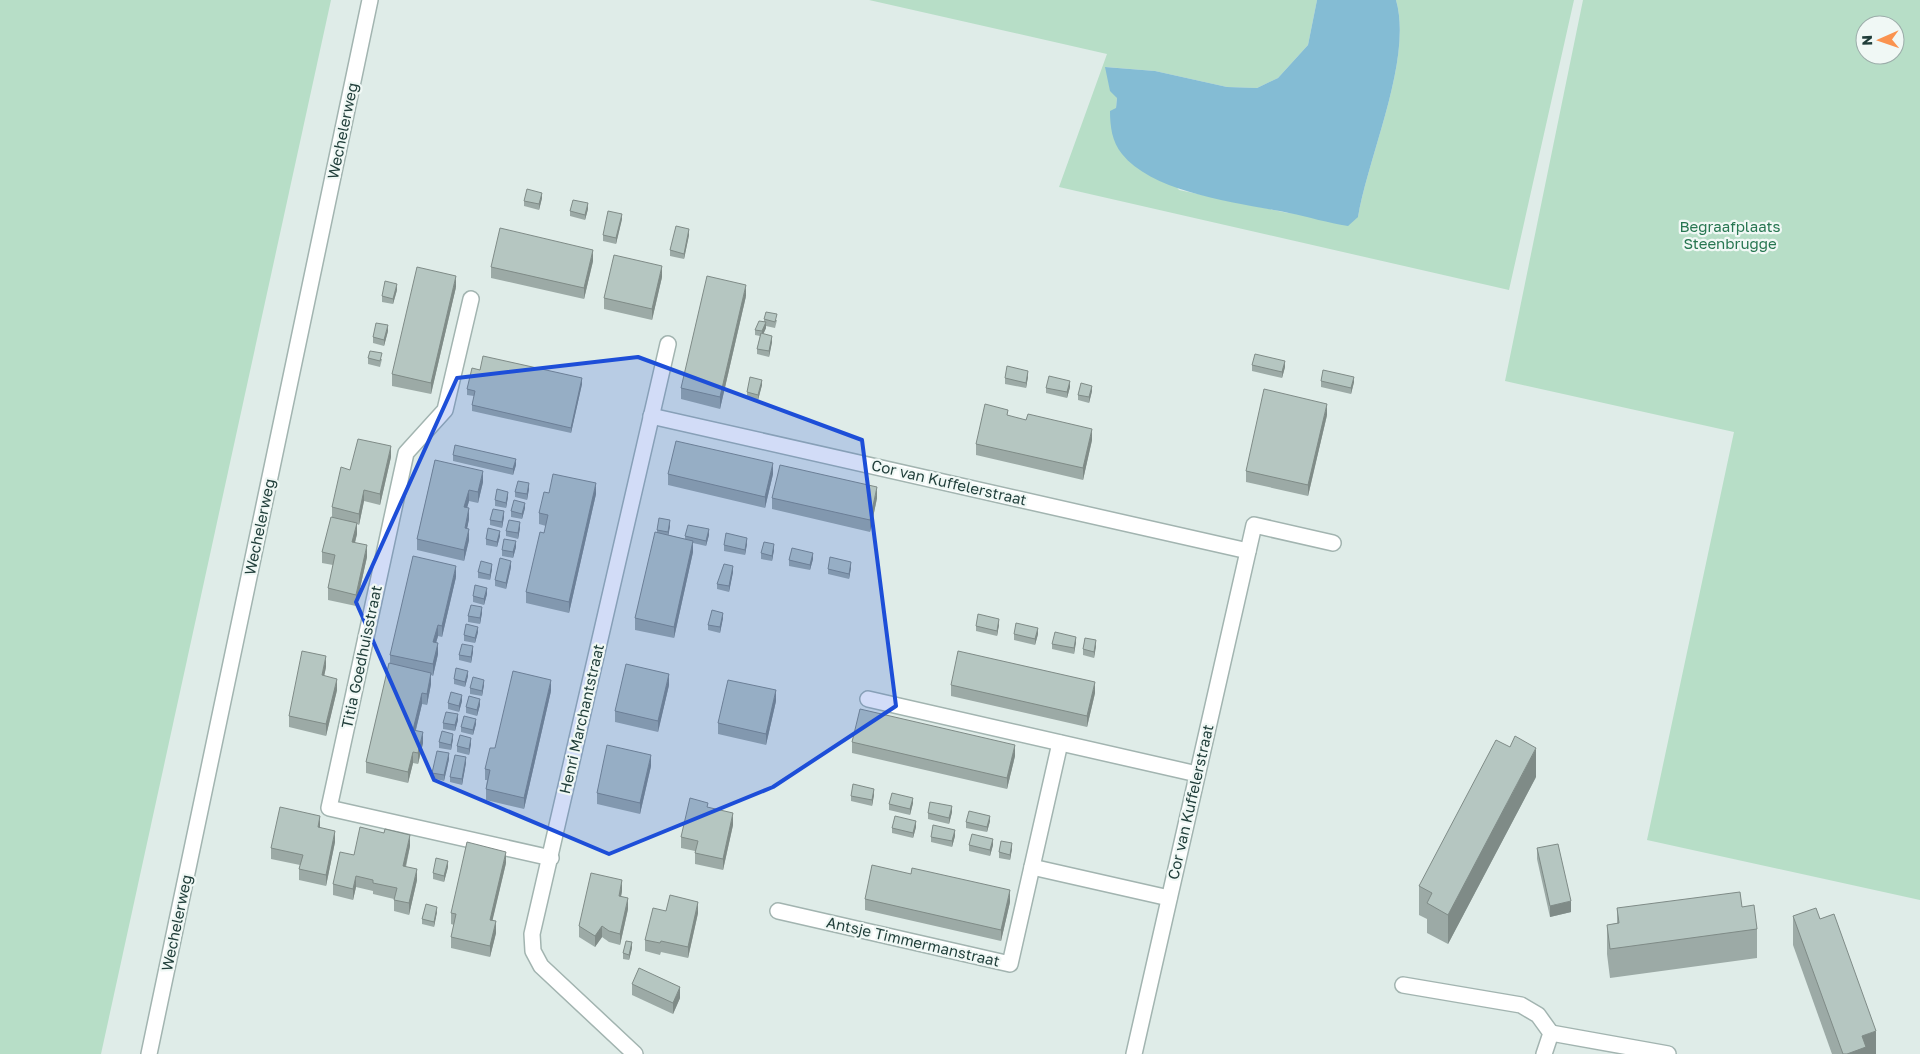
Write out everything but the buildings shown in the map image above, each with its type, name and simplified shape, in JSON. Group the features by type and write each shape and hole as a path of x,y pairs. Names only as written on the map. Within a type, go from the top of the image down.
{"street":[{"name":"Wechelerweg","path":"149,1054 370,0"},
{"name":"Titia Goedhuisstraat","path":"471,299 445,410 406,452 329,808 551,858"},
{"name":"Henri Marchantstraat","path":"635,1054 544,970 535,956 532,934 668,344"},
{"name":"Cor van Kuffelerstraat","path":"651,416 1248,551"},
{"name":"Cor van Kuffelerstraat","path":"1134,1054 1254,524 1333,542"},
{"path":"868,699 1197,774"},
{"name":"Antsje Timmermanstraat","path":"778,911 1010,964 1060,743"},
{"path":"1032,867 1169,898"},
{"path":"1403,985 1521,1005 1538,1015 1551,1033 1668,1054"},
{"path":"1544,1054 1551,1033"}],"highlighted area":[{"path":"638,357 862,440 896,706 773,787 609,854 434,780 356,602 457,378"}],"green space":[{"path":"0,0 331,0 101,1054 0,1054"},
{"path":"869,0 1317,0 1308,45 1278,78 1257,88 1227,87 1155,71 1106,67 1117,98 1116,108 1179,190 1288,213 1358,217 1394,79 1399,50 1400,24 1396,0 1574,0 1509,290 1059,187 1107,54"},
{"name":"Begraafplaats Steenbrugge","path":"1583,0 1920,0 1920,900 1647,840 1734,432 1505,381"}],"water":[{"path":"1317,0 1396,0 1400,24 1399,50 1387,108 1358,217 1348,226 1200,195 1176,188 1136,168 1122,154 1112,134 1110,111 1116,108 1117,98 1110,91 1105,67 1155,71 1227,87 1257,88 1278,78 1308,45"}]}
